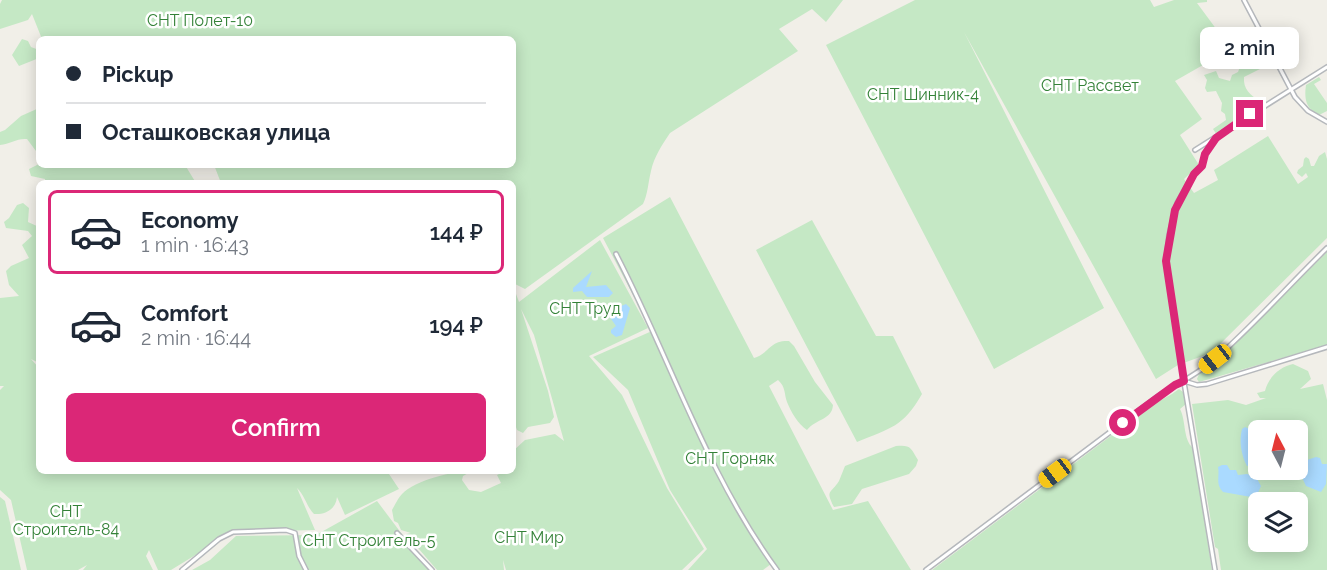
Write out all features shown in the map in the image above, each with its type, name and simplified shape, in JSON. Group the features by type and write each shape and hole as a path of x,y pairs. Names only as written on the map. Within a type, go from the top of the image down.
{"street":[{"path":"1244,0 1290,89 1302,106 1327,122"},
{"path":"1195,150 1327,67"},
{"path":"1215,570 1169,285 1167,252 1177,203 1194,174 1202,166 1216,138"},
{"path":"1201,146 1204,160"},
{"path":"926,570 1157,398 1215,359 1327,248"},
{"path":"616,254 645,309 680,395 704,446 745,523 777,570"},
{"path":"1184,381 1197,385 1207,384 1327,347"},
{"path":"182,570 226,535 234,532 268,530 295,533 299,556 306,570"},
{"path":"397,533 432,570"}],"green space":[{"name":"СНТ Полет-10","path":"2,0 843,0 826,22 812,9 779,29 798,51 670,133 654,161 643,204 525,289 516,284 516,180 220,180 215,168 516,168 516,36 41,36 32,14 28,20 0,29"},
{"name":"СНТ Рассвет","path":"915,0 1150,0 1154,7 1174,0 1207,0 1207,2 1197,3 1231,49 1175,81 1202,119 1180,135 1199,165 1184,179 1194,193 1218,180 1214,170 1268,136 1298,184 1308,177 1306,173 1302,177 1297,173 1303,166 1304,159 1306,157 1309,159 1311,166 1314,166 1319,156 1325,152 1327,159 1327,238 1211,353 1178,365 1156,379 964,32 1104,308 994,369 826,45"},
{"path":"22,39 28,41 31,47 36,49 36,59 19,66 12,55"},
{"path":"1258,61 1260,69 1244,77 1245,85 1250,94 1260,101 1262,110 1257,114 1239,117 1217,135 1213,129 1226,120 1225,114 1221,111 1222,103 1216,91 1207,92 1205,88 1207,80 1204,75 1216,71 1219,78 1230,81 1232,75 1238,72 1241,64"},
{"path":"1319,77 1321,80 1314,84 1327,103 1327,111 1319,115 1309,107 1305,95 1306,85"},
{"path":"36,109 36,151 27,139 0,145 0,132 21,116"},
{"path":"36,166 36,168 187,168 194,180 45,180 31,176 29,169"},
{"name":"СНТ Горняк","path":"670,197 754,358 777,343 789,341 815,382 833,405 830,414 807,430 793,414 781,383 778,380 769,386 833,510 868,501 911,570 777,570 771,564 763,570 688,570 707,549 670,490 628,390 593,357 652,331 603,238"},
{"name":"СНТ Строитель-84","path":"23,203 29,208 28,222 36,226 36,362 31,359 36,365 36,474 389,474 399,489 345,515 337,497 330,510 314,514 297,488 315,530 233,532 171,570 158,570 149,550 146,556 153,570 83,570 87,565 78,570 27,570 11,500 0,490 0,390 4,386 0,386 0,298 19,296 9,285 6,271 11,266 29,258 22,245 32,236 28,231 6,228 4,222 17,205"},
{"path":"812,220 876,336 893,336 922,394 902,420 857,442 756,250"},
{"path":"600,240 648,328 589,356 622,395 667,488 704,549 682,570 506,570 503,560 504,570 437,570 406,534 411,533 401,530 398,523 394,521 392,510 401,496 416,484 450,474 467,474 462,480 469,490 481,492 501,483 497,475 516,474 516,448 525,440 555,434 564,441 534,335 521,309 548,391 554,417 550,423 528,427 523,433 516,427 516,294 519,302"},
{"path":"1327,252 1327,345 1199,382 1197,379 1199,374 1240,338"},
{"path":"1293,364 1308,371 1311,379 1300,389 1323,384 1327,400 1327,570 1221,570 1218,549 1215,547 1192,404 1228,400 1246,405 1266,398 1260,398 1257,393 1265,391 1275,374"},
{"path":"1179,389 1183,392 1186,404 1180,409 1186,435 1193,448 1212,570 932,570 1152,405"},
{"path":"896,446 910,448 918,460 909,474 862,489 852,504 834,507 830,492 839,481 845,466"},
{"path":"0,497 5,501 21,570 0,570"},
{"name":"СНТ Строитель-5","path":"377,501 429,570 192,570 210,560 236,536 316,535"}],"water":[{"path":"592,271 586,287 606,285 613,293 609,297 587,297 582,291 573,292 573,288"},
{"path":"626,304 630,308 622,335 616,337 611,330 616,326 609,316 614,309"},
{"path":"1248,428 1247,466 1241,448 1242,429"},
{"path":"1316,457 1320,458 1322,464 1327,464 1326,484 1321,492 1306,486 1303,480 1308,480 1308,460"},
{"path":"1227,465 1230,470 1236,470 1238,475 1248,474 1248,480 1258,480 1261,486 1258,492 1248,492 1248,496 1223,492 1219,486 1218,467"}],"route":[{"path":"1123,423 1175,385 1184,381 1166,261 1175,210 1216,138 1250,114"}],"park label":[{"name":"СНТ Шинник-4","path":"923,94"},
{"name":"СНТ Труд","path":"585,308"},
{"name":"СНТ Мир","path":"529,537"}]}
